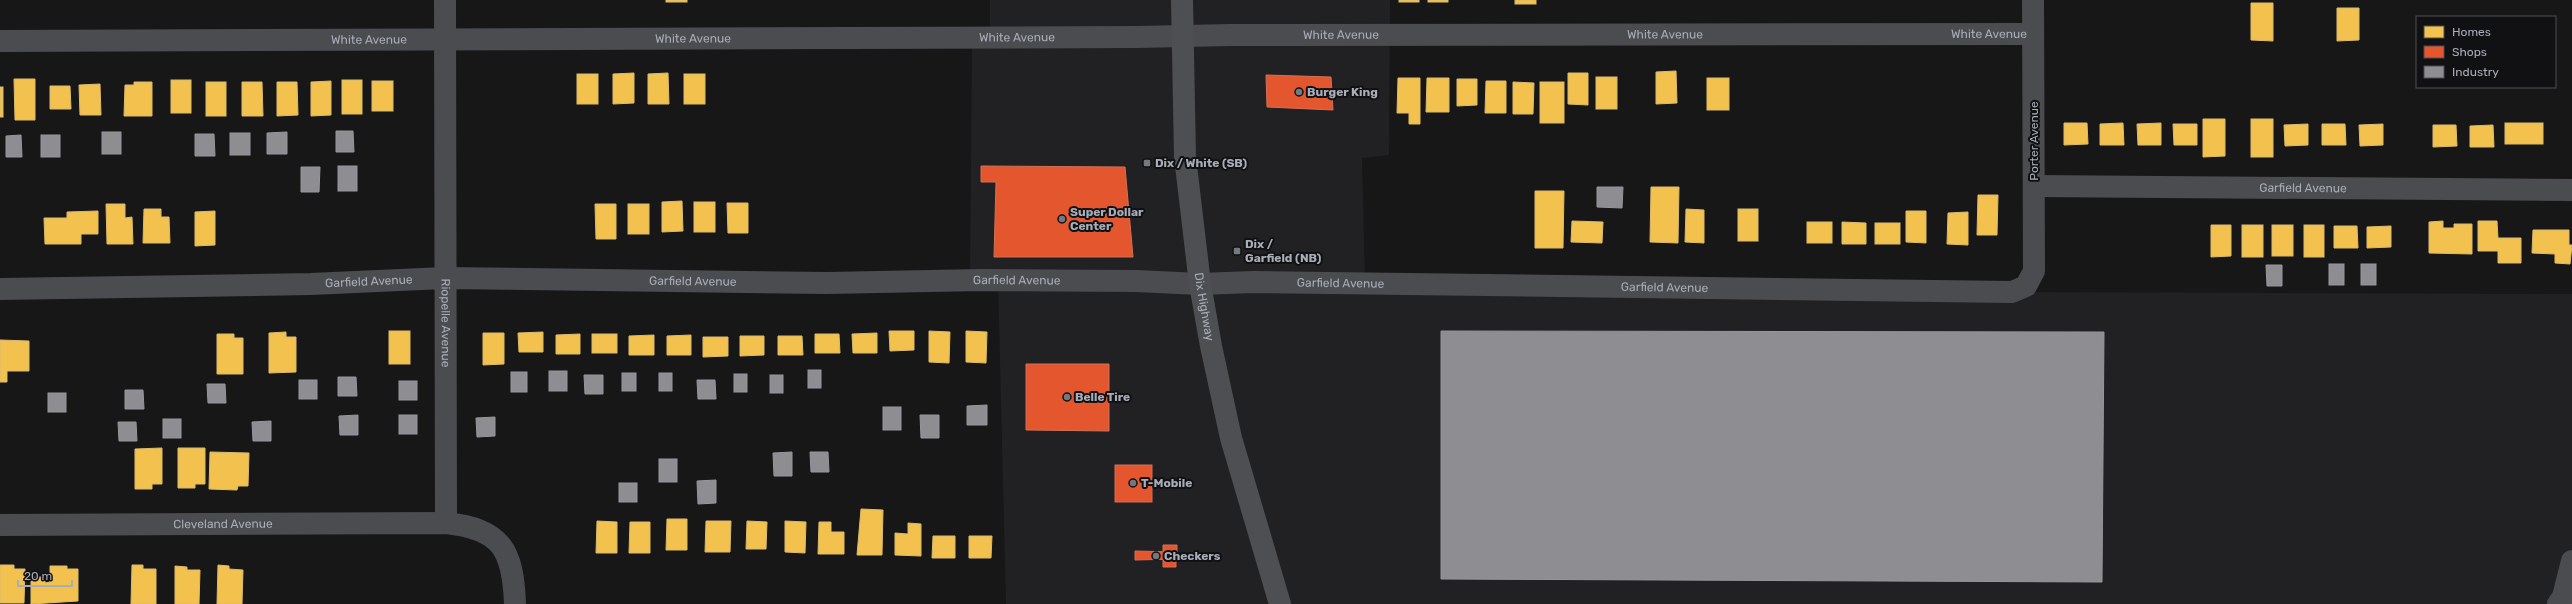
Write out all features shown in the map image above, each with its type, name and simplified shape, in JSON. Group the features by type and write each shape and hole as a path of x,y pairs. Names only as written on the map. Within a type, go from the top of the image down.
{"main road":[{"name":"Dix Highway","path":"1182,0 1185,157 1200,284 1210,346 1231,438 1280,604"}],"street":[{"name":"Riopelle Avenue","path":"445,0 444,278 446,523"},
{"name":"Porter Avenue","path":"2029,281 2034,271 2033,0"},
{"name":"White Avenue","path":"0,41 2033,34"},
{"name":"Garfield Avenue","path":"2034,186 2572,190"},
{"name":"Garfield Avenue","path":"0,289 311,284 444,278 827,283 993,280 1136,281 1200,284 1253,282 2012,292 2020,289 2029,281"},
{"name":"Cleveland Avenue","path":"0,525 446,523"},
{"path":"446,523 467,525 481,530 503,547 513,572 518,604"},
{"path":"2558,604 2563,597 2572,561"}],"shaded area":[{"path":"990,0 1390,0 1389,155 1362,158 1365,284 2012,292 2572,294 2572,561 2558,604 1006,604 998,280 970,280 972,38 990,38"}],"building: Homes":[{"path":"666,0 687,0 687,2 666,2"},
{"path":"1399,0 1419,0 1419,2 1399,2"},
{"path":"1428,0 1448,0 1448,2 1428,2"},
{"path":"1515,0 1536,0 1536,4 1515,4"},
{"path":"2251,3 2273,3 2273,41 2251,40"},
{"path":"2337,8 2359,8 2359,40 2337,41"},
{"path":"1676,71 1677,103 1656,104 1656,72"},
{"path":"634,73 634,103 613,104 613,74"},
{"path":"668,73 669,104 648,104 648,74"},
{"path":"1568,73 1588,73 1588,105 1568,104"},
{"path":"577,74 598,74 598,104 577,104"},
{"path":"684,74 705,74 705,104 684,104"},
{"path":"1596,77 1617,77 1617,109 1596,109"},
{"path":"1398,78 1420,78 1420,124 1409,124 1409,113 1397,113"},
{"path":"1427,78 1449,78 1449,112 1426,112"},
{"path":"1707,78 1729,78 1729,110 1707,110"},
{"path":"14,79 35,79 35,120 15,120"},
{"path":"1457,79 1477,79 1477,105 1457,106"},
{"path":"171,80 191,80 191,113 171,113"},
{"path":"342,80 362,80 362,114 342,114"},
{"path":"331,81 331,115 311,116 311,82"},
{"path":"372,81 393,81 393,111 372,111"},
{"path":"1486,81 1506,81 1506,113 1485,113"},
{"path":"134,82 152,82 152,116 124,116 125,85 134,85"},
{"path":"206,82 226,82 226,116 206,116"},
{"path":"242,82 262,82 263,116 242,116"},
{"path":"277,82 297,82 298,115 277,116"},
{"path":"1513,82 1534,83 1533,114 1513,114"},
{"path":"1540,82 1564,82 1564,123 1540,123"},
{"path":"100,84 101,115 80,115 79,85"},
{"path":"50,86 70,86 71,109 50,109"},
{"path":"0,87 3,87 3,117 0,117"},
{"path":"2203,119 2225,119 2225,156 2203,157"},
{"path":"2251,119 2273,119 2273,157 2251,157"},
{"path":"2064,123 2087,123 2088,144 2064,145"},
{"path":"2123,123 2124,145 2100,145 2100,124"},
{"path":"2161,123 2161,145 2138,145 2137,124"},
{"path":"2505,123 2543,123 2543,144 2505,144"},
{"path":"2173,124 2197,124 2197,145 2174,145"},
{"path":"2308,124 2308,145 2285,146 2284,125"},
{"path":"2322,124 2345,124 2346,145 2322,145"},
{"path":"2383,124 2383,145 2360,146 2359,125"},
{"path":"2433,125 2456,125 2457,146 2433,147"},
{"path":"2493,125 2494,147 2470,147 2470,126"},
{"path":"1651,187 1679,187 1678,243 1650,242"},
{"path":"1535,191 1564,191 1563,248 1535,248"},
{"path":"1978,195 1998,195 1997,235 1977,235"},
{"path":"682,201 683,231 662,232 662,202"},
{"path":"694,202 715,202 715,232 694,232"},
{"path":"727,203 748,203 748,233 728,233"},
{"path":"106,204 125,204 125,218 132,217 133,244 107,244"},
{"path":"595,204 616,204 616,239 596,239"},
{"path":"628,204 649,204 649,234 628,234"},
{"path":"144,209 161,209 161,217 169,217 170,243 143,243"},
{"path":"1686,209 1704,210 1704,243 1685,242"},
{"path":"1738,209 1758,209 1758,241 1738,241"},
{"path":"98,211 98,234 81,234 81,244 45,244 44,218 67,218 67,212"},
{"path":"215,211 215,245 195,246 195,212"},
{"path":"1906,211 1926,211 1926,243 1906,242"},
{"path":"1968,212 1968,245 1947,244 1948,213"},
{"path":"1572,221 1603,222 1602,243 1571,242"},
{"path":"2443,221 2443,228 2454,228 2454,224 2472,224 2472,254 2429,253 2429,222"},
{"path":"2478,221 2497,221 2498,238 2521,238 2521,263 2498,263 2498,251 2478,251"},
{"path":"1807,222 1832,222 1832,243 1807,243"},
{"path":"1842,222 1866,223 1866,244 1842,244"},
{"path":"1875,223 1900,223 1900,244 1875,244"},
{"path":"2211,225 2231,225 2231,256 2211,257"},
{"path":"2242,225 2263,225 2263,257 2242,257"},
{"path":"2272,225 2293,225 2293,256 2272,256"},
{"path":"2304,225 2324,225 2324,257 2304,257"},
{"path":"2334,226 2357,226 2358,248 2334,248"},
{"path":"2391,226 2391,247 2367,248 2367,227"},
{"path":"2533,230 2569,230 2569,245 2572,245 2570,264 2555,263 2555,254 2532,253"},
{"path":"389,331 410,331 410,364 389,364"},
{"path":"889,331 914,331 914,350 890,351"},
{"path":"929,331 950,332 949,363 929,362"},
{"path":"966,331 987,332 986,363 966,362"},
{"path":"286,332 286,337 296,337 296,372 269,373 269,333"},
{"path":"543,332 543,352 519,352 518,333"},
{"path":"483,333 504,333 504,364 483,365"},
{"path":"877,333 877,353 853,353 852,334"},
{"path":"217,334 234,334 234,338 243,338 243,374 217,374"},
{"path":"580,334 580,354 556,354 556,335"},
{"path":"592,334 617,334 617,353 592,353"},
{"path":"815,334 839,334 840,353 815,353"},
{"path":"654,335 654,355 629,355 629,336"},
{"path":"691,335 691,355 667,355 667,336"},
{"path":"740,336 764,336 764,355 740,356"},
{"path":"778,336 802,336 803,355 778,355"},
{"path":"703,337 728,337 728,356 703,357"},
{"path":"0,340 29,341 29,371 7,371 7,382 0,382"},
{"path":"162,448 162,484 152,484 152,489 135,489 135,449"},
{"path":"178,448 205,448 205,484 195,484 195,488 178,488"},
{"path":"210,452 249,453 248,486 238,486 237,490 209,489"},
{"path":"861,509 883,510 882,555 857,555"},
{"path":"667,519 687,519 687,550 666,550"},
{"path":"597,521 617,522 617,553 596,553"},
{"path":"706,521 731,521 730,552 705,552"},
{"path":"747,521 767,522 766,549 746,549"},
{"path":"785,521 806,522 805,553 785,552"},
{"path":"630,522 650,522 650,553 629,553"},
{"path":"819,522 831,522 831,532 844,532 844,554 818,554"},
{"path":"908,523 921,524 921,556 895,555 895,533 908,534"},
{"path":"933,536 955,536 955,558 932,558"},
{"path":"969,536 992,536 991,558 969,558"},
{"path":"0,565 14,565 14,569 25,569 24,603 0,603"},
{"path":"132,565 143,565 143,569 156,569 156,604 131,604"},
{"path":"218,565 229,566 229,569 243,570 242,604 217,604"},
{"path":"50,566 67,566 67,569 78,569 78,601 31,604 31,577 45,577 45,583 50,582"},
{"path":"175,566 187,567 187,570 200,570 199,604 175,604"}],"building: Shops":[{"name":"Burger King","path":"1266,75 1331,77 1333,110 1267,107"},
{"name":"Super Dollar Center","path":"981,166 1125,167 1133,257 994,257 996,182 981,182"},
{"name":"Belle Tire","path":"1026,364 1109,364 1109,431 1026,430"},
{"name":"T-Mobile","path":"1115,465 1152,465 1152,502 1115,502"},
{"path":"1163,545 1177,545 1177,552 1163,551"},
{"name":"Checkers","path":"1135,551 1177,552 1178,559 1135,560"},
{"path":"1163,560 1176,561 1176,567 1163,567"}],"building: Industry":[{"path":"336,131 353,131 354,152 336,152"},
{"path":"102,132 121,132 121,154 102,154"},
{"path":"287,132 287,154 267,154 267,133"},
{"path":"230,133 250,133 250,155 230,155"},
{"path":"195,134 214,134 215,156 195,156"},
{"path":"21,135 22,157 6,157 6,136"},
{"path":"41,135 60,135 60,157 41,157"},
{"path":"338,166 357,166 357,191 338,191"},
{"path":"301,167 320,167 319,192 301,192"},
{"path":"1597,187 1623,187 1622,208 1597,207"},
{"path":"2329,264 2344,264 2344,285 2329,285"},
{"path":"2361,264 2376,264 2376,285 2361,285"},
{"path":"2266,265 2282,265 2282,286 2267,286"},
{"path":"1441,331 2104,332 2102,582 1441,579"},
{"path":"808,370 821,370 821,388 808,388"},
{"path":"549,371 567,371 567,391 549,391"},
{"path":"511,372 527,372 527,392 511,392"},
{"path":"622,373 636,373 636,391 622,391"},
{"path":"659,373 672,373 672,391 659,391"},
{"path":"734,374 747,374 747,392 734,392"},
{"path":"584,375 603,375 603,394 585,394"},
{"path":"770,375 783,375 783,393 770,393"},
{"path":"338,377 356,377 357,396 338,396"},
{"path":"299,380 317,380 317,399 299,399"},
{"path":"697,380 715,380 716,399 698,399"},
{"path":"399,381 417,381 417,400 399,400"},
{"path":"207,384 225,384 226,403 208,403"},
{"path":"125,390 143,390 144,409 125,409"},
{"path":"48,393 66,393 66,412 48,412"},
{"path":"987,405 987,425 967,425 967,406"},
{"path":"883,407 901,407 901,430 883,430"},
{"path":"358,415 358,435 340,435 339,416"},
{"path":"399,415 417,415 417,434 399,434"},
{"path":"920,415 939,415 939,438 921,438"},
{"path":"495,417 495,436 477,437 476,418"},
{"path":"163,419 181,419 181,438 163,438"},
{"path":"271,421 271,441 253,441 252,422"},
{"path":"118,422 136,422 137,441 119,441"},
{"path":"792,452 792,476 774,476 773,453"},
{"path":"810,452 828,452 829,472 811,472"},
{"path":"659,459 677,459 677,482 659,482"},
{"path":"716,480 716,503 698,504 697,481"},
{"path":"619,483 637,483 637,502 619,502"}],"place":[{"name":"Burger King","path":"1299,92"},
{"name":"Dix / White (SB)","path":"1147,163"},
{"name":"Super Dollar Center","path":"1062,219"},
{"name":"Dix / Garfield (NB)","path":"1237,251"},
{"name":"Belle Tire","path":"1067,397"},
{"name":"T-Mobile","path":"1133,483"},
{"name":"Checkers","path":"1156,556"}]}
